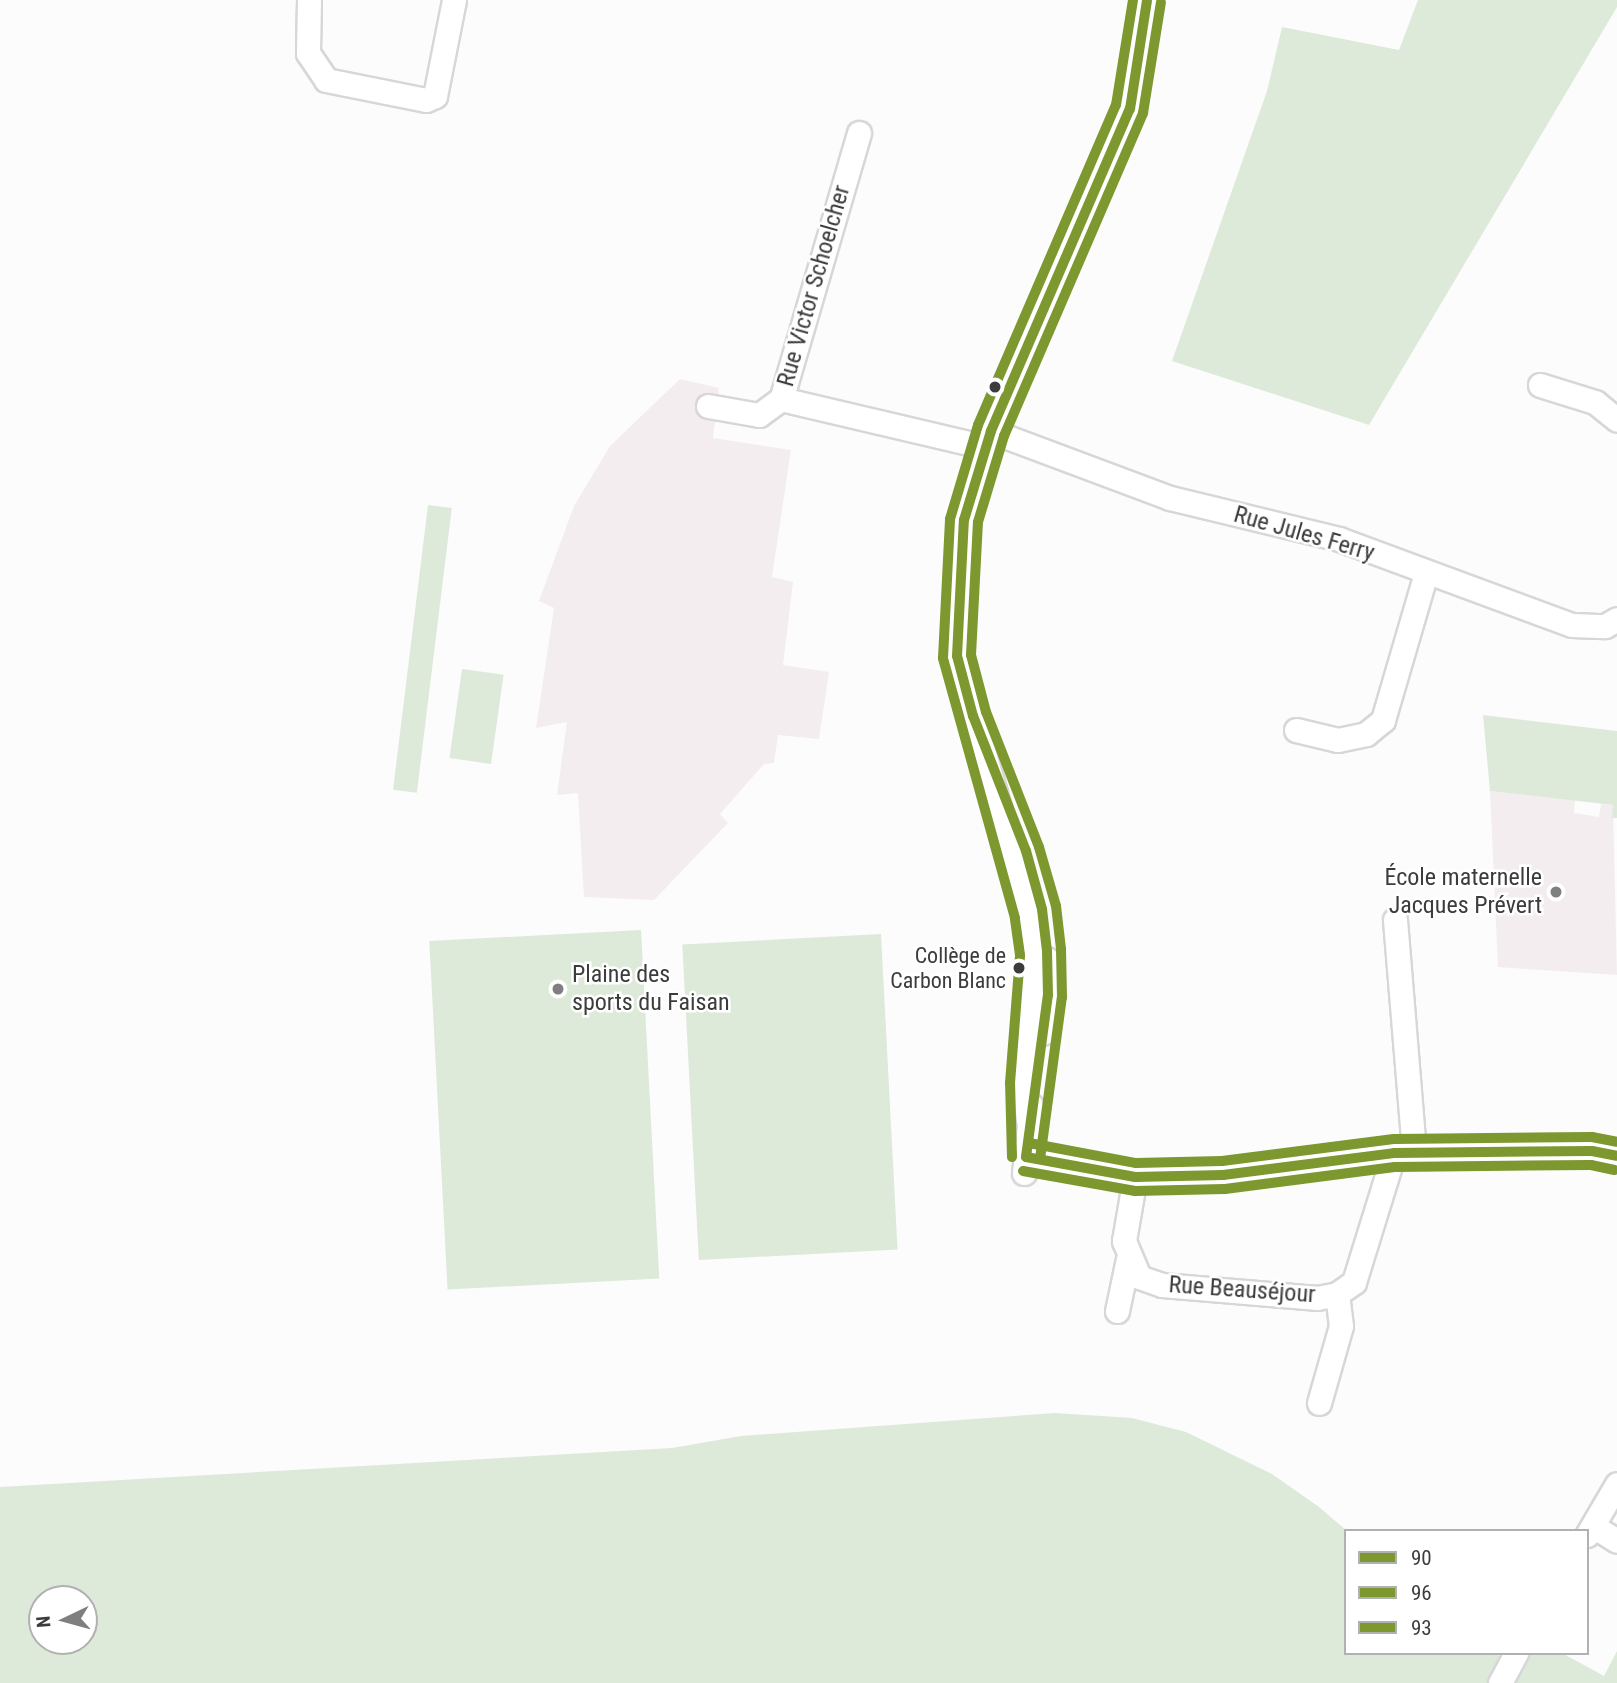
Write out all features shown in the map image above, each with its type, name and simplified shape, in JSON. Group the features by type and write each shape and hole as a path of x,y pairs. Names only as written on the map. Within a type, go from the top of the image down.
{"street":[{"path":"309,0 308,52 326,80 426,100 435,96 454,0"},
{"path":"1147,0 1130,109 988,439 964,520 957,656 973,716 1007,796 1042,909 1048,995 1028,1120 1025,1165 1135,1177 1223,1175 1404,1153 1592,1150 1617,1156"},
{"name":"Rue Victor Schoelcher","path":"859,133 780,399 988,439"},
{"path":"1540,385 1595,402 1617,420"},
{"path":"708,406 759,415 780,399"},
{"name":"Rue Jules Ferry","path":"988,439 1158,494 1339,540 1572,625 1605,626 1617,619"},
{"path":"1296,730 1338,740 1366,734 1383,720 1426,573"},
{"path":"1395,920 1404,1153"},
{"name":"Rue Beauséjour","path":"1128,1259 1139,1277 1162,1285 1317,1298 1337,1294 1354,1282 1404,1153"},
{"path":"1116,1311 1128,1259 1124,1241 1135,1177"},
{"path":"1319,1403 1341,1326 1337,1294"},
{"path":"1617,1485 1590,1531 1617,1541"},
{"path":"1500,1683 1515,1655"}],"shaded area":[{"path":"680,379 719,388 713,438 791,450 772,577 793,582 783,665 829,672 819,739 778,735 774,763 764,764 720,814 728,823 654,900 584,897 578,793 557,795 567,722 536,728 554,608 539,601 574,506 610,446"},
{"name":"École maternelle Jacques Prévert","path":"1490,791 1575,800 1574,813 1599,817 1601,804 1613,805 1617,975 1498,967"}],"green space":[{"path":"1418,0 1617,0 1617,7 1369,425 1172,361 1267,91 1282,27 1399,50"},
{"path":"428,505 452,508 417,793 393,790"},
{"path":"462,669 504,675 491,764 449,758"},
{"path":"1483,715 1617,731 1617,818 1612,818 1613,805 1490,791"},
{"path":"641,930 659,1279 448,1290 429,941"},
{"path":"881,934 898,1250 699,1260 682,944"},
{"path":"1055,1413 1132,1418 1186,1432 1272,1474 1345,1529 1344,1655 1566,1655 1604,1676 1617,1651 1617,1683 0,1683 0,1487 672,1448 741,1436"}],"transit line":[{"name":"93","path":"1012,1157 1010,1083 1020,955 1015,918 943,658 950,519 978,425 1116,105 1133,0"},
{"name":"90","path":"1026,1157 1048,995 1047,951 1042,909 1026,851 973,716 957,656 964,520 991,431 1130,109 1147,0"},
{"name":"96","path":"1040,1159 1062,997 1061,949 1056,906 1039,847 986,712 971,655 978,522 1004,436 1143,113 1161,2"},
{"name":"93","path":"1029,1143 1136,1163 1222,1161 1394,1139 1592,1137 1617,1142"},
{"name":"90","path":"1026,1157 1135,1177 1223,1175 1394,1153 1592,1151 1617,1156"},
{"name":"96","path":"1023,1171 1135,1191 1225,1189 1395,1167 1591,1165 1614,1170"}],"place":[{"name":"École maternelle Jacques Prévert","path":"1556,892"},
{"name":"Collège de Carbon Blanc","path":"1019,968"},
{"name":"Plaine des sports du Faisan","path":"558,989"}]}
